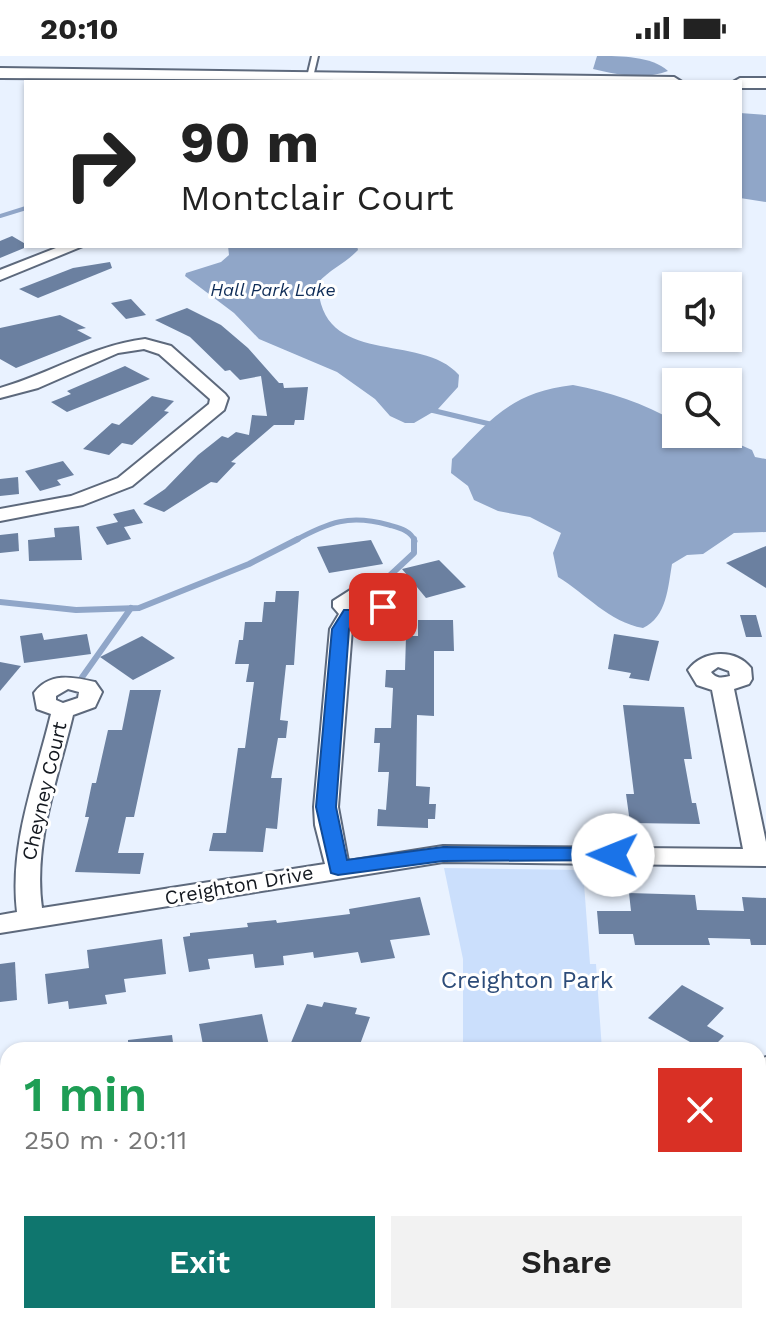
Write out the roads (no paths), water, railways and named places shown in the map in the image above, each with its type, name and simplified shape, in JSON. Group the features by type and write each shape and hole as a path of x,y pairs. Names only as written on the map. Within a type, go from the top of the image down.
{"street":[{"path":"0,73 528,80"},
{"path":"742,83 766,83"},
{"path":"0,275 70,248"},
{"path":"0,393 42,380 114,348 135,343 158,346 219,398 218,406 136,475 76,501 0,515"},
{"path":"338,868 326,807 341,629 350,613"},
{"path":"722,686 761,858"},
{"name":"Cheyney Court","path":"31,919 25,890 26,860 63,711"},
{"name":"Creighton Drive","path":"0,924 412,857 465,853 761,858"}],"lane":[{"path":"310,77 315,56"}],"water":[{"path":"597,56 645,60 668,71 640,76 602,71 593,69"},
{"path":"742,113 766,115 766,202 742,198"},
{"name":"Hall Park Lake","path":"228,248 358,248 318,283 323,310 336,327 353,338 442,362 459,375 458,387 438,409 414,423 405,423 390,416 375,399 337,372 259,339 234,313 185,276 186,273 221,262 229,255"},
{"path":"573,385 613,395 662,415 662,448 742,446 752,450 755,457 766,459 766,532 734,533 703,554 687,555 672,564 662,609 643,628 609,614 558,577 553,553 561,533 530,517 498,511 474,500 468,486 451,473 452,459 492,419 518,401"}],"waterway":[{"path":"0,216 24,209"},
{"path":"431,410 494,425"},
{"path":"298,539 329,525 362,520 400,528 414,540"},
{"path":"131,608 139,608 249,564 298,539"},
{"path":"294,541 298,539"},
{"path":"371,593 414,553 414,540"},
{"path":"0,602 76,610 131,608"},
{"path":"78,683 131,608"}],"park label":[{"name":"Creighton Park","path":"527,980"}]}
